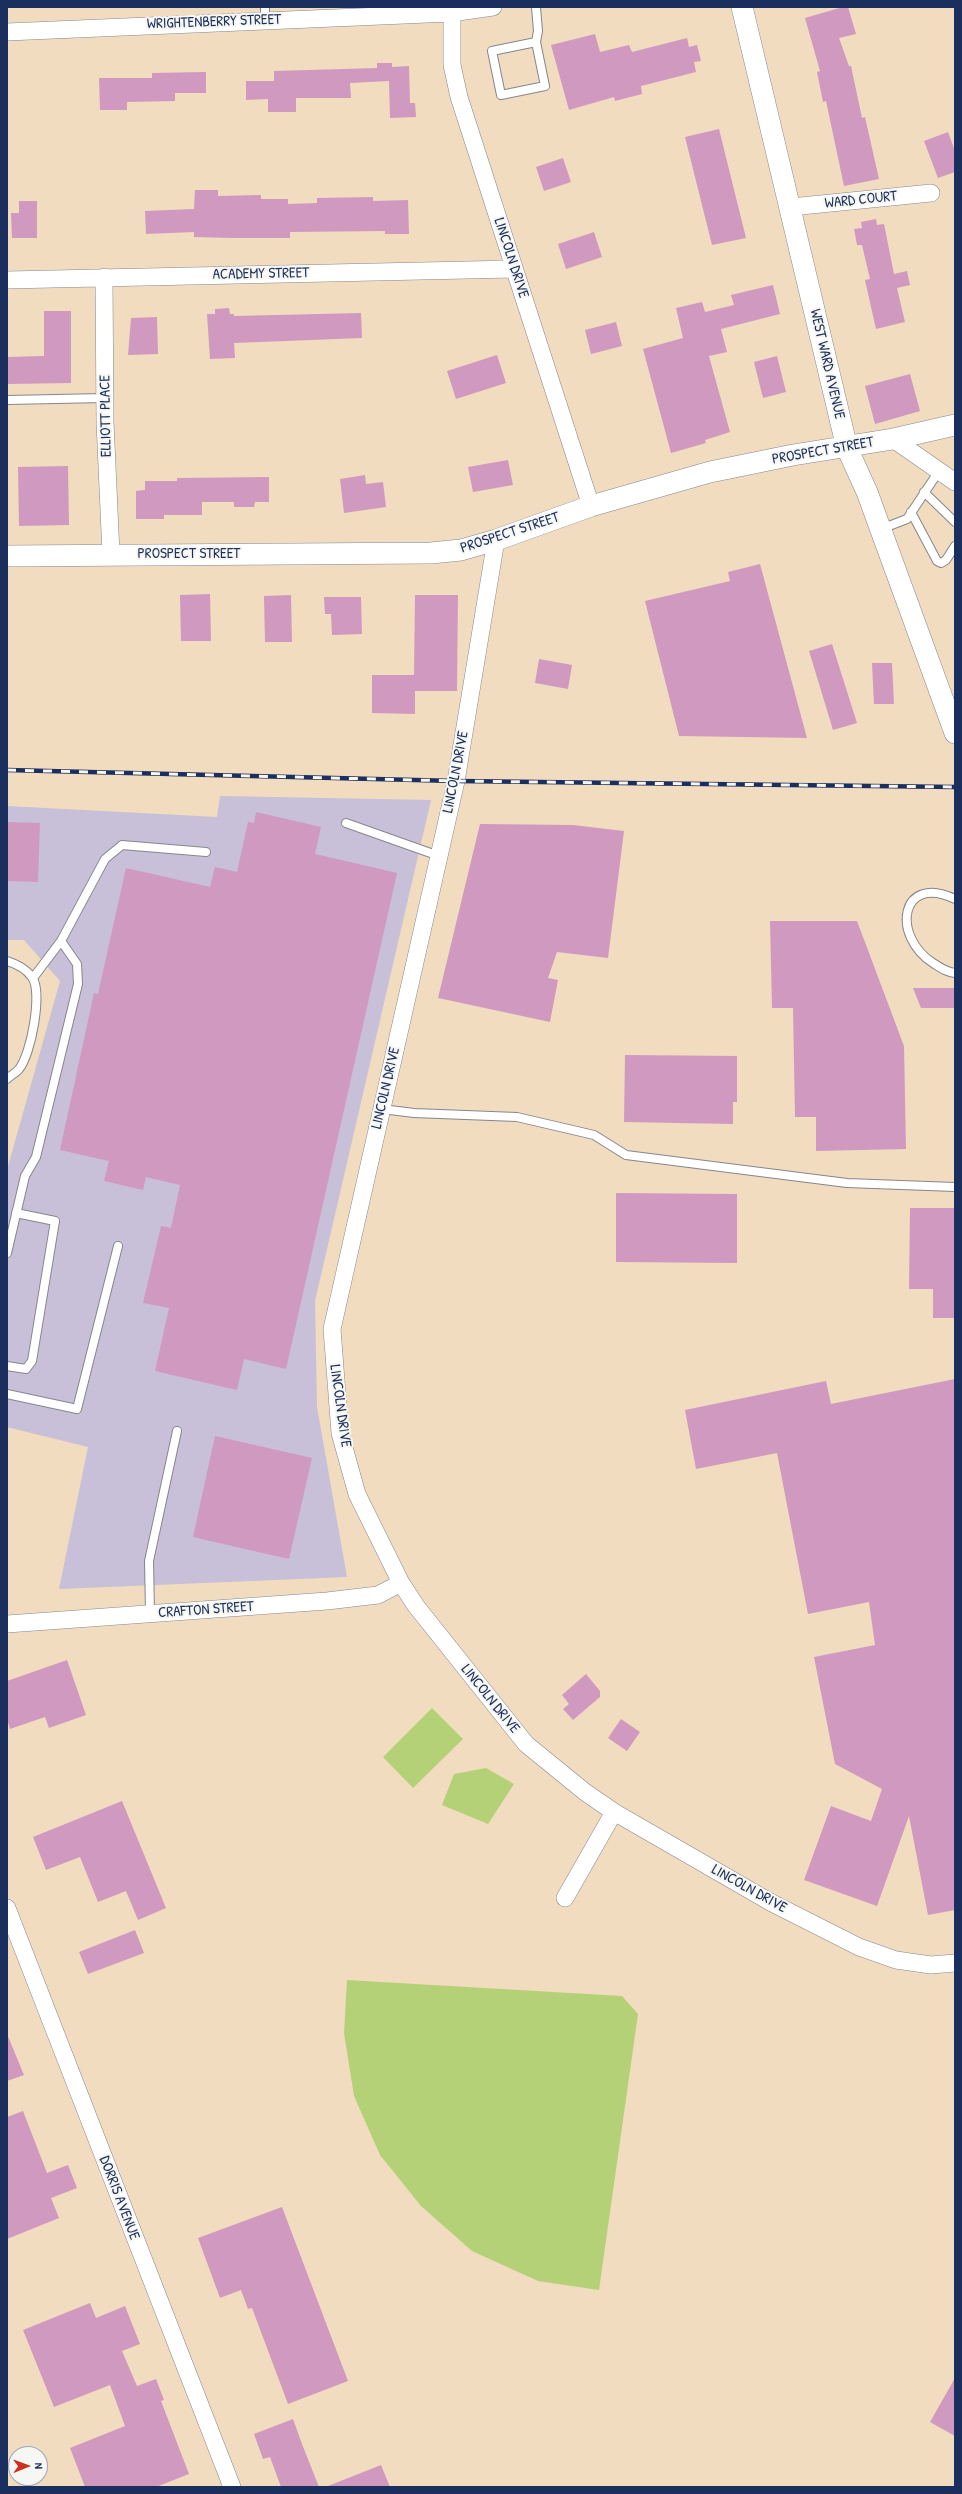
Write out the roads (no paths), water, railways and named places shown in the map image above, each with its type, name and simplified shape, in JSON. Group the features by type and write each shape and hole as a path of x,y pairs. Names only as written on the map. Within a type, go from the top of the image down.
{"street":[{"name":"WRIGHTENBERRY STREET","path":"7,32 265,14 452,10 493,7"},
{"name":"WEST WARD AVENUE","path":"742,7 746,34 791,207 847,448 880,530 955,734"},
{"name":"LINCOLN DRIVE","path":"452,10 452,66 459,97 591,506"},
{"name":"WARD COURT","path":"791,207 931,193"},
{"name":"ACADEMY STREET","path":"7,280 514,269"},
{"name":"ELLIOTT PLACE","path":"104,277 105,398 111,554"},
{"name":"PROSPECT STREET","path":"7,556 111,554 431,553 461,550 496,540 591,506 710,472 793,455 847,448 955,425"},
{"path":"893,439 955,482"},
{"name":"LINCOLN DRIVE","path":"496,540 456,781 332,1329 333,1364 340,1433 357,1494 401,1583 420,1612 526,1744 585,1792 614,1812 772,1903 859,1947 896,1960 932,1965 955,1963"},
{"name":"CRAFTON STREET","path":"7,1624 327,1601 378,1595 401,1583"},
{"path":"566,1898 614,1812"},
{"name":"DORRIS AVENUE","path":"7,1908 232,2487"}],"lane":[{"path":"536,7 538,30 536,42 545,86 502,95 492,51 536,42"},
{"path":"7,400 105,398"},
{"path":"880,530 907,519 939,471"},
{"path":"924,492 955,522"},
{"path":"911,512 937,561 941,563 946,560 955,546"},
{"path":"346,823 439,856"},
{"path":"33,978 61,941 105,859 122,845 206,852"},
{"path":"955,899 935,894 920,895 910,902 905,914 907,932 921,956 946,972 955,973"},
{"path":"7,1253 25,1176 36,1157 78,984 77,964 61,941"},
{"path":"7,961 18,964 33,978 36,1006 32,1040 20,1068 7,1079"},
{"path":"382,1109 414,1113 518,1117 594,1135 626,1155 847,1183 955,1187"},
{"path":"7,1367 26,1369 32,1361 55,1221 16,1213"},
{"path":"7,1394 77,1409 118,1246"},
{"path":"150,1613 149,1561 177,1431"}],"railway":[{"path":"7,770 456,781 955,787"}]}
